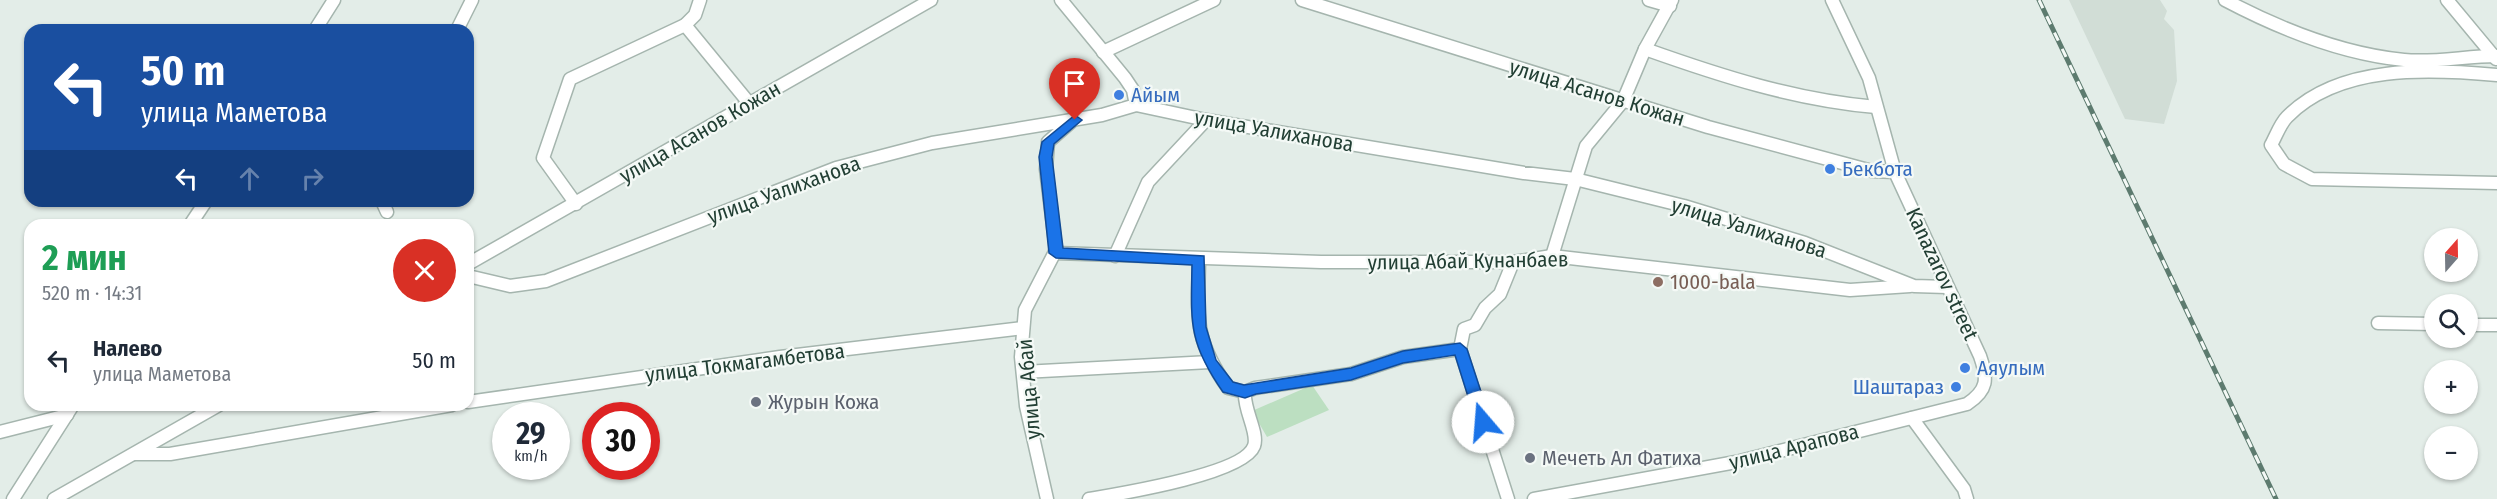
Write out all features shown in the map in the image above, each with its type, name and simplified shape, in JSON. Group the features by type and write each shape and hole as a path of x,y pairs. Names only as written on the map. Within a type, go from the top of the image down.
{"street":[{"path":"319,24 334,0"},
{"path":"460,24 472,0"},
{"path":"576,204 543,158 570,79 685,25 695,15 700,0"},
{"name":"улица Асанов Кожан","path":"474,261 931,0"},
{"path":"1061,0 1133,90 1137,105"},
{"path":"1103,52 1214,0"},
{"name":"улица Асанов Кожан","path":"1302,0 1623,101 1872,171 1895,172"},
{"path":"1552,256 1587,146 1623,101 1645,50 1671,3 1649,0"},
{"name":"Kanazarov street","path":"1832,0 1869,78 1895,172 1980,356 1988,380"},
{"path":"2225,0 2309,36 2360,52 2428,61 2496,58"},
{"path":"2447,0 2496,58"},
{"path":"685,25 749,103"},
{"path":"1645,50 1779,93 1842,105 1876,107"},
{"path":"2497,75 2389,73 2336,85 2305,101 2282,120 2271,145 2284,164 2312,179 2497,183"},
{"name":"улица Уалиханова","path":"474,277 510,286 546,281 836,168 932,143 1075,120 1137,105 1206,120 1524,173 1575,179 1744,223 1914,286 1947,287"},
{"path":"1056,253 1045,157 1048,142 1075,120"},
{"path":"1115,256 1148,182 1206,120"},
{"name":"улица Абай Кунанбаев","path":"1056,253 1199,260 1513,262 1552,256 1850,290 1914,286"},
{"name":"улица Абай","path":"1047,499 1031,437 1023,372 1023,328 1026,309 1056,253"},
{"path":"1199,260 1198,327 1210,362 1228,387 1245,392 1255,388 1351,374 1403,357 1460,349"},
{"path":"1508,499 1460,349 1464,329 1475,325 1485,308 1500,294 1513,262"},
{"path":"2378,323 2424,324"},
{"path":"2478,325 2497,325"},
{"name":"улица Токмагамбетова","path":"474,401 735,363 1023,328"},
{"path":"1023,372 1210,362"},
{"name":"улица Арапова","path":"1534,499 1736,462 1967,404 1984,393 1988,380"},
{"path":"1089,499 1189,480 1247,456 1254,448 1254,439 1242,404 1245,392"},
{"path":"0,432 67,411"},
{"path":"13,499 69,411"},
{"path":"54,499 208,411"},
{"path":"134,453 170,454 417,411"},
{"path":"1912,418 1964,489 1967,499"}],"shaded area":[{"path":"2069,0 2160,0 2167,11 2164,19 2174,30 2177,81 2164,124 2125,119"}],"green space":[{"path":"1312,385 1329,410 1267,437 1252,411"}],"railway":[{"path":"2039,0 2276,499"}],"place":[{"name":"Айым","path":"1119,95"},
{"name":"Бекбота","path":"1830,169"},
{"name":"1000-bala","path":"1658,282"},
{"name":"Аяулым","path":"1965,368"},
{"name":"Шаштараз","path":"1956,387"},
{"name":"Журын Кожа","path":"756,402"},
{"name":"Мечеть Ал Фатиха","path":"1530,458"}],"route":[{"path":"1075,120 1060,129 1048,142 1045,157 1056,253 1199,260 1198,327 1210,362 1228,387 1245,392 1255,388 1351,374 1403,357 1460,349 1483,422"}]}
